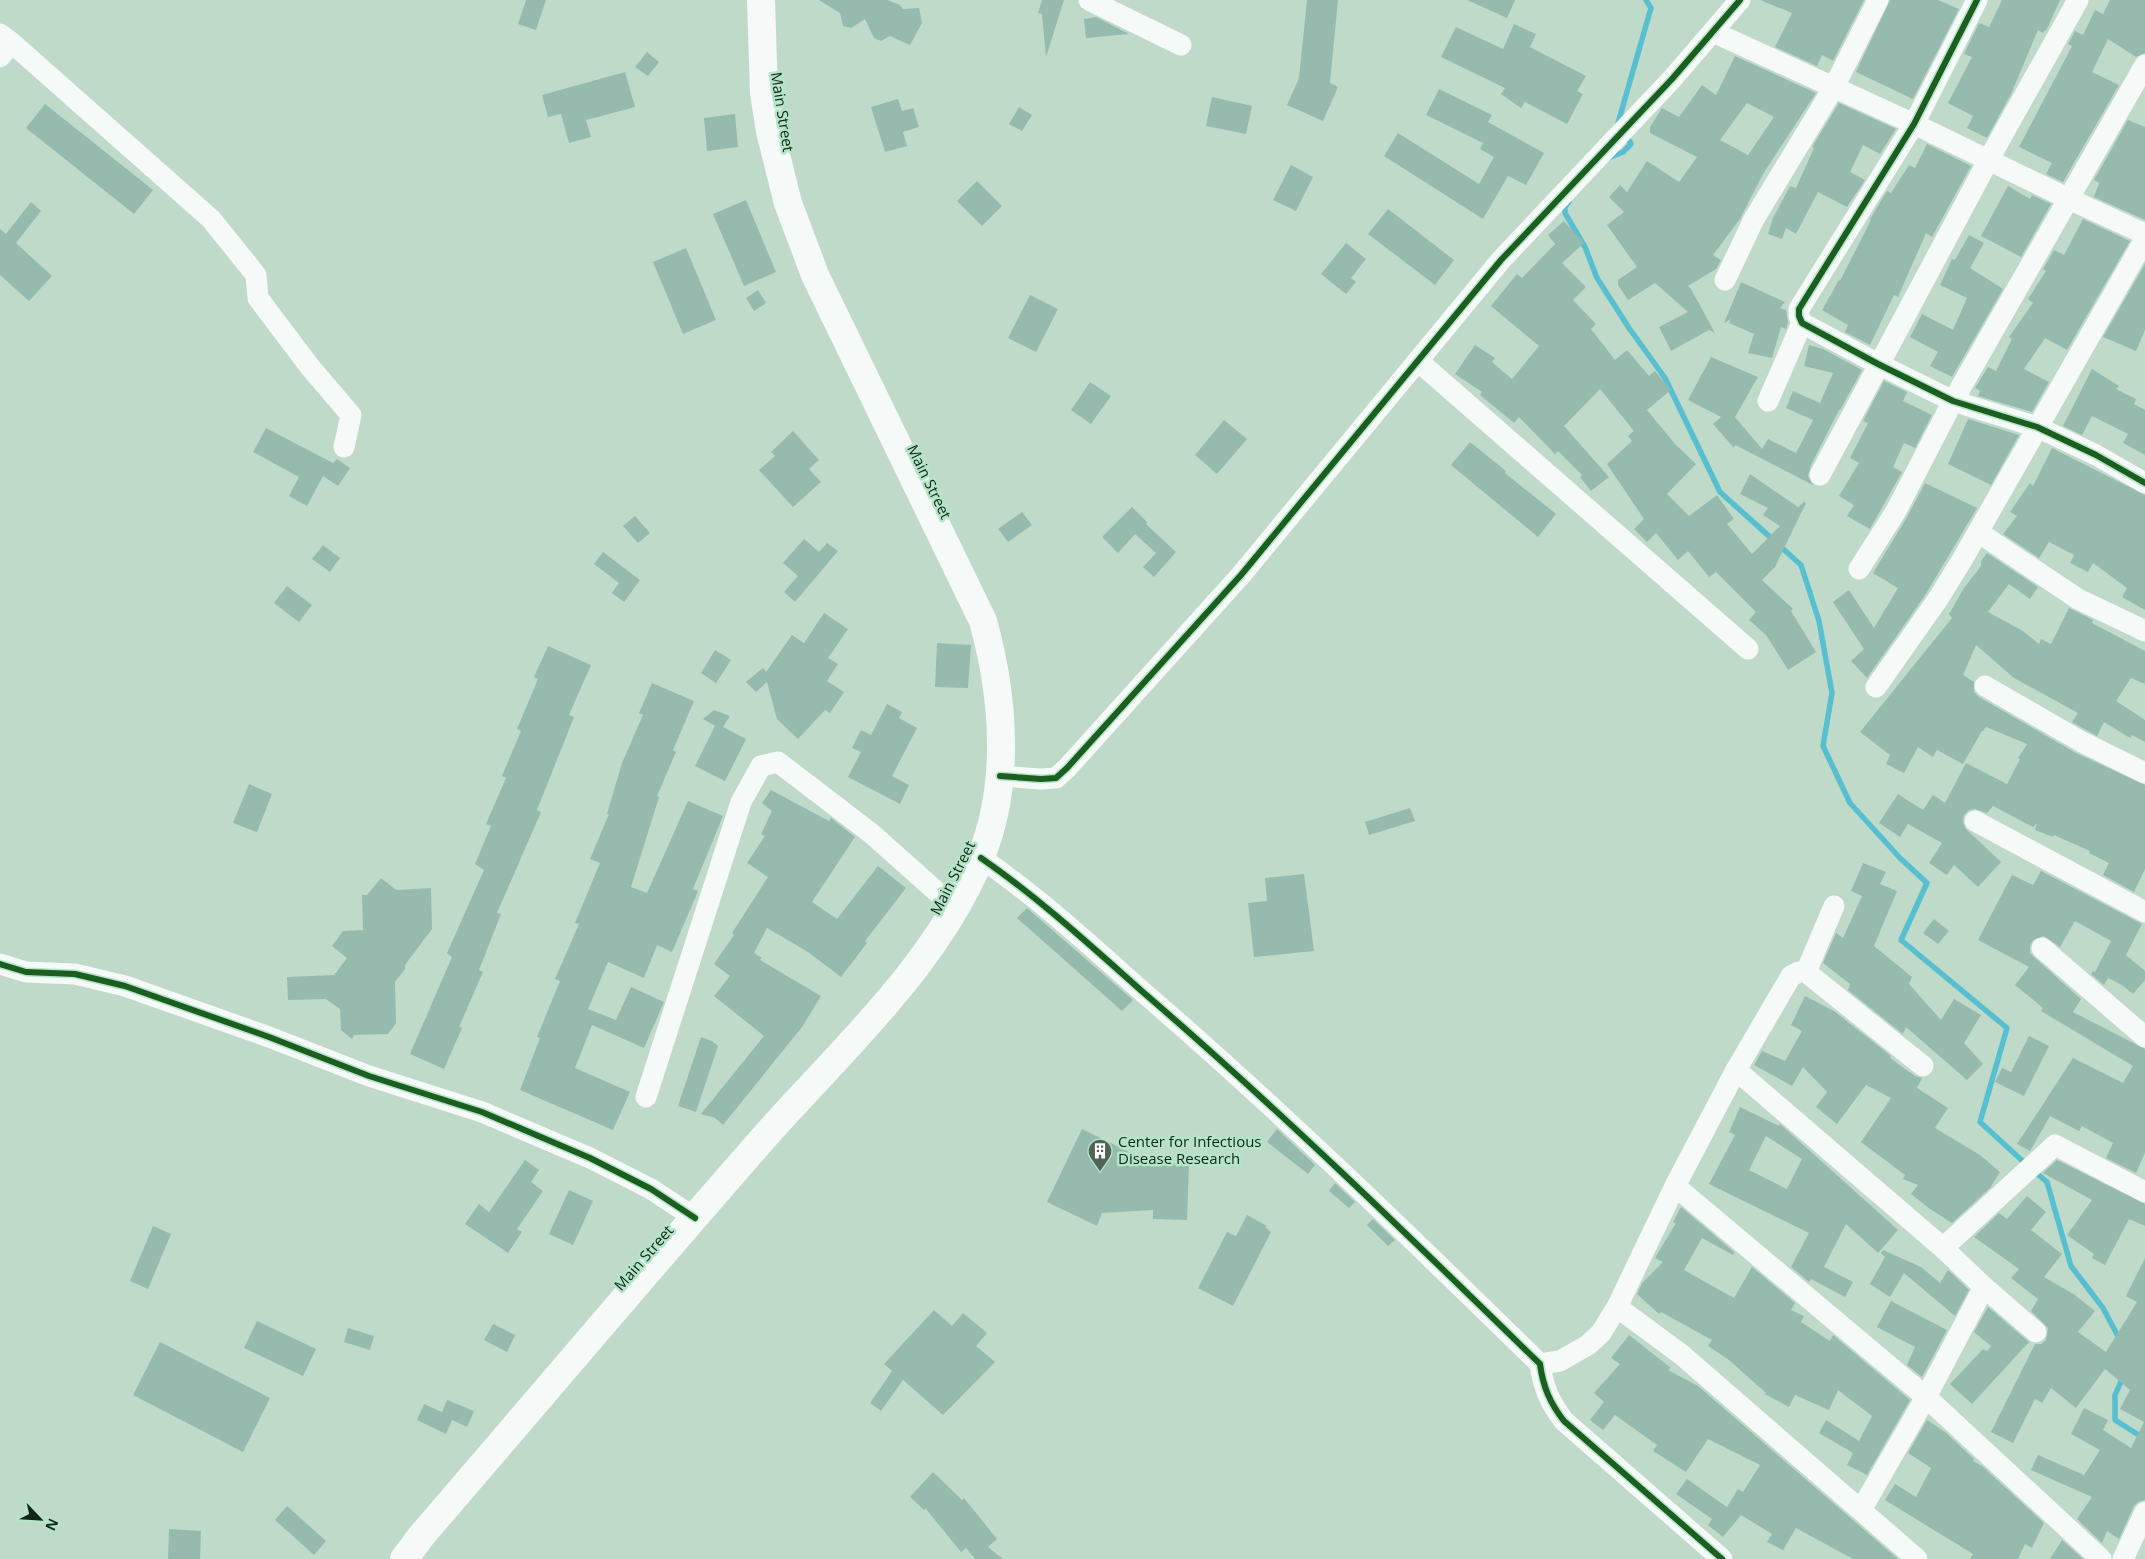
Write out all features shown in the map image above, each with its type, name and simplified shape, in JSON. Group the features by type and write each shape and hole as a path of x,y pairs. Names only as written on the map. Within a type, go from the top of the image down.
{"main road":[{"name":"Main Street","path":"404,1559 429,1527 760,1142 914,972 955,908 981,858 995,808 1000,776 1001,725 990,647 983,621 815,275 788,203 770,131 764,92 761,0"}],"street":[{"path":"1089,0 1181,45"},
{"path":"1000,776 1041,779 1056,778 1067,768 1241,574 1521,238 1672,79 1740,0"},
{"path":"1725,280 1754,219 1834,87 1878,0"},
{"path":"1978,0 1914,124 1799,309 1798,316 1802,323 1878,364 1953,401 2037,427 2096,455 2145,483"},
{"path":"1820,475 1989,159 2078,0"},
{"path":"1713,32 1989,159 2069,200 2145,234"},
{"path":"4,44 211,219 256,275 258,298 310,367 352,415 344,447"},
{"path":"1859,569 1896,511 1953,401 2145,65"},
{"path":"1876,687 1938,599 2145,239"},
{"path":"1768,401 1802,323"},
{"path":"1418,361 1748,649"},
{"path":"1978,532 2078,599 2145,631"},
{"path":"1985,686 2082,742 2145,773"},
{"path":"646,1098 741,802 761,766 778,762 872,834 955,908"},
{"path":"1975,821 2145,912"},
{"path":"981,858 1021,886 1201,1042 1432,1259 1540,1364 1542,1382 1551,1404 1564,1421 1722,1559"},
{"path":"1806,972 1834,906"},
{"path":"2042,948 2145,1037"},
{"path":"0,964 26,972 75,974 126,986 269,1037 369,1076 482,1112 590,1158 651,1189 695,1218"},
{"path":"1540,1364 1560,1361 1588,1346 1601,1333 1617,1307 1675,1186 1736,1070 1791,976 1798,972 1806,972 1923,1066"},
{"path":"1736,1070 1943,1248 2036,1332"},
{"path":"1943,1248 2055,1145 2145,1192"},
{"path":"1675,1186 1926,1397 2101,1559"},
{"path":"1861,1510 1926,1397 1984,1287"},
{"path":"1617,1307 1682,1355 1917,1559"},
{"path":"2123,1559 2145,1512"}],"building":[{"path":"526,0 546,0 536,30 518,24"},
{"path":"819,0 887,0 900,5 903,9 919,8 922,23 910,45 890,36 881,41 874,38 865,19 851,28 843,26 840,13"},
{"path":"1042,0 1064,0 1046,57 1042,14 1038,13"},
{"path":"1307,0 1338,0 1330,83 1338,87 1323,121 1287,105 1299,78"},
{"path":"1467,0 1515,0 1507,18"},
{"path":"1760,0 1864,0 1833,61 1822,55 1817,66 1775,47 1792,13"},
{"path":"1890,0 1938,0 1959,9 1913,99 1856,72"},
{"path":"2002,0 2060,0 2046,31 2043,33 2038,30 2011,94 1987,138 1967,128 1973,116 1948,103 1972,57 1964,54 1979,23 1989,27"},
{"path":"2110,0 2145,0 2145,53 2136,57 2108,39 2092,72 2119,85 2063,182 2046,174 2052,163 2019,147 2072,46 2068,44 2075,31 2083,35 2095,10 2103,14"},
{"path":"1096,17 1129,34 1086,38 1084,19"},
{"path":"1514,24 1536,34 1530,47 1586,76 1577,91 1583,94 1567,124 1525,102 1521,108 1501,94 1505,88 1441,57 1456,27 1503,49"},
{"path":"647,52 659,62 648,76 635,67"},
{"path":"1735,56 1816,93 1763,174 1740,219 1713,255 1721,260 1716,269 1688,286 1715,333 1709,330 1671,351 1659,327 1688,312 1655,283 1628,300 1618,285 1618,280 1637,267 1607,225 1624,212 1609,197 1620,185 1627,192 1647,161 1679,182 1697,157 1650,133 1650,127 1662,108 1679,117 1702,85 1716,95","holes":["1747,103 1774,117 1748,155 1720,140"]},
{"path":"625,72 635,107 586,120 591,137 569,143 561,114 548,117 542,95"},
{"path":"1439,89 1492,115 1488,122 1544,153 1526,185 1508,176 1483,219 1384,156 1398,133 1479,184 1494,157 1480,149 1483,143 1426,115"},
{"path":"1212,97 1252,106 1246,134 1206,126"},
{"path":"898,99 902,111 913,108 919,127 903,132 907,146 885,152 871,107"},
{"path":"1839,103 1896,129 1880,154 1863,145 1850,172 1865,180 1847,207 1818,192 1796,234 1786,228 1782,239 1768,234 1773,218 1790,186 1796,188 1814,148 1812,147"},
{"path":"45,104 153,190 134,214 26,128"},
{"path":"1019,107 1032,115 1022,131 1009,124"},
{"path":"735,114 738,147 707,151 704,118"},
{"path":"2128,120 2145,127 2145,220 2094,197 2099,183 2094,180"},
{"path":"1927,144 1971,166 1932,237 1926,233 1898,297 1894,295 1870,345 1845,332 1848,325 1822,310 1840,281 1870,219 1887,191 1891,193 1909,165 1915,168"},
{"path":"1291,165 1313,177 1296,211 1273,200"},
{"path":"977,181 1002,206 982,226 957,201"},
{"path":"2008,186 2030,199 2032,195 2051,204 2021,257 1981,236"},
{"path":"746,200 776,272 744,286 713,214"},
{"path":"31,202 41,211 16,243 52,276 29,301 0,275 0,229 6,234"},
{"path":"1388,209 1454,260 1435,285 1368,234"},
{"path":"2083,219 2130,241 2067,350 2045,338 2024,369 2049,382 2032,412 1978,396 1980,391 1975,388 1988,367 1996,371 2012,339 2009,337 2033,303 2028,299 2046,271 2043,269 2054,250 2064,255"},
{"path":"1564,221 1584,243 1562,263 1586,287 1573,300 1596,324 1591,329 1615,360 1627,350 1649,376 1655,371 1671,390 1647,410 1675,444 1696,464 1667,494 1689,516 1717,495 1734,519 1727,524 1752,554 1780,526 1763,515 1768,508 1740,494 1750,474 1798,507 1804,502 1806,503 1775,567 1762,580 1793,609 1791,611 1816,652 1788,670 1766,635 1749,620 1756,612 1716,572 1709,577 1688,551 1678,560 1656,533 1647,542 1634,529 1644,519 1607,464 1632,441 1628,436 1634,431 1600,389 1564,426 1609,477 1591,491 1580,477 1582,475 1558,451 1555,454 1519,417 1514,423 1480,395 1482,392 1455,374 1475,345 1495,358 1492,362 1512,379 1539,346 1491,306 1517,274 1522,278 1555,244 1548,235"},
{"path":"1969,235 1984,243 1970,268 2003,289 1952,377 1930,366 1938,352 1910,337 1922,314 1953,330 1967,298 1940,285 1952,259 1955,260"},
{"path":"1346,243 1366,259 1351,278 1356,282 1346,294 1321,274"},
{"path":"686,248 716,320 683,334 653,262"},
{"path":"2145,264 2145,330 2136,351 2103,337"},
{"path":"1741,282 1785,302 1780,308 1786,310 1788,323 1786,329 1781,327 1772,358 1748,353 1754,334 1729,323 1731,319 1724,323"},
{"path":"758,290 766,303 754,311 746,298"},
{"path":"1030,295 1058,309 1036,352 1008,338"},
{"path":"1809,345 1823,349 1862,370 1811,465 1808,476 1813,485 1735,445 1734,448 1713,424 1721,417 1688,400 1711,357 1758,377 1735,417 1762,449 1768,439 1796,453 1813,420 1786,408 1793,391 1820,403 1833,373 1804,366"},
{"path":"2092,369 2119,386 2116,389 2136,399 2134,404 2145,410 2145,455 2123,443 2128,434 2092,416 2082,435 2063,426"},
{"path":"1884,381 1907,392 1903,401 1932,415 1915,448 1904,443 1893,467 1902,472 1870,529 1847,516 1854,505 1839,496 1859,463 1850,458 1868,423 1863,421"},
{"path":"1090,382 1111,396 1091,424 1071,410"},
{"path":"1968,419 2019,435 1991,485 1948,464"},
{"path":"1224,420 1247,439 1217,474 1195,455"},
{"path":"266,428 333,463 337,459 350,468 338,486 323,476 307,506 289,496 299,477 253,452"},
{"path":"793,431 819,460 809,469 821,482 793,507 759,470 775,456 771,452"},
{"path":"1470,442 1556,514 1538,537 1451,465"},
{"path":"2052,448 2145,495 2145,610 2122,597 2127,588 2093,563 2088,572 2070,563 2074,555 2049,542 2039,558 2003,534 2017,516 2010,512 2030,483 2033,486"},
{"path":"1925,483 1977,508 1924,597 1867,678 1851,661 1864,649 1833,602 1849,590 1874,628 1898,588 1873,573"},
{"path":"1132,507 1147,522 1146,524 1176,552 1154,577 1143,567 1156,553 1135,534 1118,553 1102,537"},
{"path":"1022,512 1032,525 1008,542 998,529"},
{"path":"635,516 650,533 638,543 623,526"},
{"path":"804,539 819,552 827,543 838,551 795,602 784,592 798,576 783,563"},
{"path":"323,545 340,558 330,572 312,559"},
{"path":"603,552 640,580 624,602 612,593 619,583 594,564"},
{"path":"1987,553 2038,587 2030,599 2009,584 1988,612 2023,631 2039,644 2041,639 2051,644 2069,608 2093,620 2092,623 2145,651 2145,684 2131,678 2116,701 2145,720 2145,742 2132,735 2130,738 2104,722 2097,736 2072,722 2078,713 2014,678 1976,645 1963,675 1974,682 1974,692 1979,697 2076,753 2145,785 2145,869 2134,892 2103,875 2109,863 2089,853 2090,851 2054,835 2053,837 2035,830 2037,823 2033,827 1993,806 1987,813 1975,809 1969,810 1964,815 1965,828 2001,862 1978,887 1954,865 1947,875 1929,863 1942,843 1908,824 1900,837 1879,823 1898,794 1923,810 1933,795 1945,803 1966,763 2007,784 2020,759 2018,758 2027,744 1986,727 1963,764 1937,750 1933,757 1918,747 1904,773 1886,764 1890,755 1860,732 1952,618 1949,614 1964,588 1981,566 1981,561"},
{"path":"287,586 312,605 299,622 274,603"},
{"path":"824,613 848,629 828,658 838,664 827,681 844,692 830,713 825,710 798,739 777,719 767,682 756,692 746,682 763,668 766,672 792,635 804,643"},
{"path":"937,643 971,645 968,688 935,687"},
{"path":"548,646 591,665 569,715 574,717 537,810 541,812 497,913 501,914 479,970 483,972 459,1027 462,1028 444,1069 410,1054 452,957 447,953 484,870 475,864 491,826 486,824 506,778 502,776 521,731 517,729 538,679 534,677"},
{"path":"715,650 731,660 716,683 701,673"},
{"path":"652,683 694,701 673,750 676,752 657,796 659,797 631,887 647,893 688,801 723,816 693,889 698,891 672,952 657,945 644,978 608,962 588,1009 616,1020 631,987 664,1002 644,1048 592,1025 575,1068 630,1092 613,1130 520,1090 540,1038 537,1037 560,981 555,979 579,924 575,923 600,863 590,859 609,814 607,814 622,763 643,715 639,713"},
{"path":"887,704 902,712 899,718 917,728 892,776 909,785 900,804 848,777 861,752 852,748 861,730 871,735"},
{"path":"714,710 730,716 723,727 746,739 725,781 695,766 715,726 703,719"},
{"path":"249,784 272,794 257,832 233,823"},
{"path":"771,790 829,821 831,818 855,837 812,902 837,919 878,866 906,888 865,941 867,943 841,977 808,952 767,928 754,953 762,958 760,960 821,996 802,1027 723,1125 715,1118 701,1114 764,1036 714,996 730,976 714,964 734,935 732,933 768,877 747,863 765,836 761,834 772,811 762,803"},
{"path":"1410,808 1415,821 1369,835 1365,822"},
{"path":"1863,863 1886,872 1880,884 1897,891 1874,946 1912,977 1909,984 1941,1020 1954,999 1981,1015 1964,1043 1983,1064 1967,1080 1906,1027 1903,1034 1848,990 1850,984 1823,963 1836,933 1843,938 1862,896 1851,891"},
{"path":"2041,871 2142,924 2126,955 2145,971 2145,980 2133,994 2122,985 2108,978 2104,985 2091,974 2093,971 2095,972 2111,941 2075,921 2060,947 2044,936 2033,940 2030,946 2030,953 2081,999 2073,1012 2145,1049 2145,1153 2136,1173 2106,1158 2113,1143 2082,1126 2079,1131 2050,1116 2030,1151 2017,1144 2073,1058 2123,1083 2133,1066 2041,1011 2043,1008 2015,985 2029,967 1978,940 2012,875 2033,885"},
{"path":"1304,874 1314,951 1254,957 1248,903 1267,901 1265,878"},
{"path":"381,878 396,890 431,888 432,929 405,965 405,969 395,982 396,1023 388,1034 354,1035 352,1039 341,1030 340,1009 326,999 288,1000 287,977 334,975 347,958 332,946 343,931 363,930 362,895 367,895"},
{"path":"1027,908 1133,1000 1122,1011 1017,918"},
{"path":"1934,919 1949,931 1938,944 1923,933"},
{"path":"1805,996 1834,1011 1891,1056 1890,1058 1915,1076 1922,1078 1917,1088 1948,1108 1935,1128 1980,1155 2000,1172 1990,1188 1952,1223 1911,1194 1918,1185 1903,1179 1905,1175 1861,1142 1891,1098 1866,1085 1837,1124 1816,1107 1827,1092 1803,1067 1792,1086 1754,1065 1762,1051 1785,1061 1802,1031 1791,1025"},
{"path":"2029,1036 2049,1046 2024,1096 1995,1082 2002,1068 2011,1072"},
{"path":"701,1037 712,1041 718,1046 696,1112 678,1106"},
{"path":"1740,1107 1779,1126 1780,1124 1898,1230 1878,1253 1846,1224 1824,1267 1853,1282 1845,1297 1811,1279 1809,1282 1791,1267 1809,1233 1709,1184 1735,1135 1729,1132","holes":["1766,1136 1802,1159 1787,1189 1749,1170"]},
{"name":"Center for Infectious Disease Research","path":"1082,1129 1131,1153 1127,1162 1189,1164 1187,1220 1153,1219 1153,1210 1102,1213 1097,1226 1047,1202"},
{"path":"1277,1129 1315,1165 1308,1174 1267,1142"},
{"path":"525,1160 539,1170 531,1182 543,1191 517,1229 522,1232 508,1253 465,1224 479,1204 489,1212"},
{"path":"2057,1160 2145,1204 2145,1226 2129,1219 2105,1265 2092,1258 2094,1254 2067,1235 2092,1200 2043,1173"},
{"path":"1335,1183 1355,1202 1349,1208 1329,1191"},
{"path":"569,1190 593,1201 573,1245 549,1234"},
{"path":"2027,1196 2046,1212 2031,1230 2062,1254 2044,1277 2075,1295 2095,1311 2078,1332 2106,1352 2137,1302 2126,1296 2145,1258 2145,1500 2138,1502 2134,1506 2119,1539 2107,1531 2102,1543 2077,1519 2092,1497 2031,1470 2038,1455 2084,1475 2100,1450 2071,1434 2084,1408 2108,1420 2103,1430 2131,1448 2144,1422 2120,1409 2130,1390 2105,1369 2076,1408 2051,1388 2042,1403 2035,1399 2013,1443 1991,1432 2035,1344 2041,1344 2046,1340 2048,1328 2031,1311 2038,1299 2011,1278 2019,1269 1974,1237 1999,1213 2007,1219"},
{"path":"1681,1207 1734,1252 1733,1255 1702,1238 1684,1270 1734,1298 1752,1267 1795,1303 1791,1310 1804,1316 1801,1322 1830,1341 1833,1335 1910,1400 1867,1475 1847,1465 1853,1453 1819,1433 1826,1420 1859,1441 1872,1416 1838,1390 1829,1410 1795,1395 1789,1407 1765,1394 1729,1360 1708,1346 1712,1340 1661,1312 1659,1314 1637,1294 1642,1283 1663,1262 1655,1258 1676,1223 1673,1222"},
{"path":"1247,1215 1267,1226 1265,1227 1271,1232 1233,1306 1198,1288 1227,1232 1236,1236"},
{"path":"1373,1219 1395,1240 1388,1246 1367,1225"},
{"path":"153,1226 171,1234 148,1289 130,1281"},
{"path":"1883,1250 1921,1267 1940,1283 1948,1270 1969,1290 1955,1316 1904,1273 1890,1297 1870,1284 1885,1257 1881,1253"},
{"path":"1891,1301 1947,1330 1922,1377 1907,1365 1915,1347 1877,1327"},
{"path":"1988,1307 2029,1342 1972,1404 1950,1384 1983,1349 1987,1351 1991,1346 1974,1332"},
{"path":"934,1310 952,1326 963,1313 987,1333 976,1346 995,1362 943,1415 903,1380 881,1411 870,1403 892,1371 884,1364"},
{"path":"257,1321 316,1349 303,1376 244,1348"},
{"path":"493,1324 515,1335 507,1352 484,1340"},
{"path":"348,1328 374,1336 370,1350 344,1342"},
{"path":"1629,1335 1671,1368 1668,1370 1698,1386 1898,1559 1853,1559 1796,1528 1783,1550 1767,1542 1772,1534 1741,1515 1723,1537 1708,1525 1712,1519 1676,1494 1687,1479 1727,1507 1738,1489 1743,1492 1760,1465 1708,1439 1686,1472 1653,1451 1657,1445 1615,1415 1603,1430 1590,1420 1604,1402 1594,1393 1620,1364 1611,1358"},
{"path":"160,1342 270,1398 243,1452 133,1395"},
{"path":"447,1400 474,1411 467,1427 452,1420 446,1434 417,1420 424,1404 442,1412"},
{"path":"1927,1420 1945,1432 1974,1459 1973,1461 1982,1466 2044,1523 2032,1548 2025,1544 2018,1559 1970,1559 1973,1554 1885,1500 1895,1484 1916,1497 1931,1468 1908,1453"},
{"path":"933,1472 962,1500 964,1498 997,1539 988,1547 1003,1559 975,1559 966,1548 961,1552 926,1509 924,1510 910,1497"},
{"path":"287,1506 326,1541 314,1555 275,1520"},
{"path":"169,1529 201,1531 200,1559 168,1559"},
{"path":"2062,1540 2083,1559 2050,1559"}],"waterway":[{"path":"1620,126 1618,123 1651,8 1646,0"},
{"path":"1608,158 1623,152 1631,144 1625,134"},
{"path":"1569,202 1565,207 1565,213 1585,247 1597,278 1629,328 1665,378 1720,492 1801,565 1819,621 1832,693 1823,746 1850,803 1900,858 1927,883 1901,940 2007,1028 1980,1122 2027,1165"},
{"path":"2034,1171 2047,1182 2071,1266 2103,1308 2120,1340"},
{"path":"2123,1377 2115,1395 2115,1420 2145,1439"}],"cycle path":[{"path":"1000,776 1041,779 1056,778 1067,768 1241,575 1501,260 1672,79 1740,0"},
{"path":"1977,0 1914,124 1799,309 1799,316 1802,323 1878,364 1953,401 2037,427 2096,455 2145,483"},
{"path":"981,858 1023,889 1084,940 1246,1083 1345,1176 1540,1364 1548,1394 1564,1421 1722,1559"},
{"path":"0,964 26,972 75,974 125,986 269,1037 369,1076 482,1112 590,1158 651,1189 695,1218"}],"place":[{"name":"Center for Infectious Disease Research","path":"1100,1172"}]}
